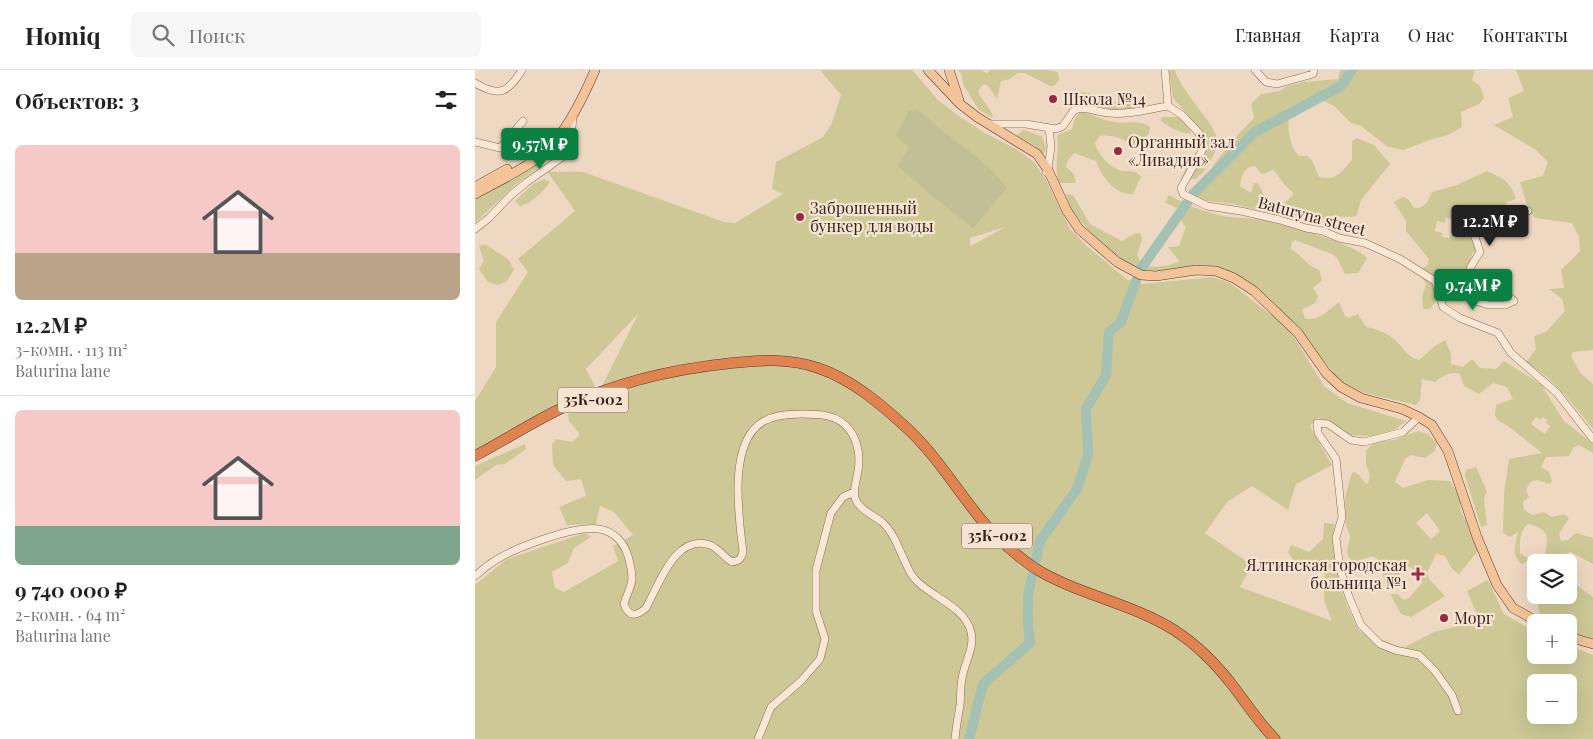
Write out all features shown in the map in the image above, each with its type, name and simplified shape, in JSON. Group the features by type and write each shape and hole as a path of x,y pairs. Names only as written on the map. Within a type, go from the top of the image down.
{"highway":[{"name":"35К-002","path":"475,456 600,392 625,383 707,366 779,360 825,370 870,398 910,431 939,463 992,532 1024,560 1037,569 1070,585 1153,618 1187,639 1232,685 1260,723 1275,739"},
{"name":"35К-002","path":"475,462 561,412 627,388 706,372 757,365 799,368 825,377 871,406 905,435 922,453 987,535 1019,564 1047,580 1139,617 1167,631 1197,654 1268,739"}],"main road":[{"path":"475,187 518,163 548,142 565,117 573,110 590,70"},
{"path":"475,194 515,172 552,145 583,96 595,70"},
{"path":"931,75 941,76 947,70 964,108 1030,149 1042,160 1046,172 1079,229 1117,262 1141,274 1157,276 1196,270 1217,271 1234,278 1259,295 1298,333 1326,372 1341,387 1361,398 1402,409 1432,425 1448,451 1477,537 1497,585 1513,608 1527,616"},
{"path":"931,75 977,122 1022,150 1046,172"},
{"path":"977,122 989,124"},
{"path":"1577,639 1593,644"}],"street":[{"path":"475,84 486,90 503,91 511,87 522,70"},
{"path":"989,124 1032,125 1057,129 1063,126 1074,110 1082,108 1109,113 1125,113 1168,106 1165,70"},
{"path":"1255,70 1266,82 1277,84 1313,74 1314,70"},
{"name":"Baturyna street","path":"1168,106 1182,115 1199,134 1203,149 1181,188 1183,194 1207,206 1323,230 1339,238 1365,243 1400,259 1435,281 1473,300 1488,305 1505,305 1514,301 1503,291 1472,276 1470,268 1481,252 1472,228 1478,219 1493,212 1511,217 1528,211"},
{"path":"475,229 489,218 511,195 564,156 571,137 573,110"},
{"path":"475,142 500,148 523,121"},
{"path":"1046,172 1051,146 1049,128"},
{"path":"1435,281 1443,308 1460,318 1498,332 1511,353 1557,392 1593,439"},
{"path":"475,576 497,560 546,538 589,528 600,529 609,532 623,544 627,553 632,578 624,604 629,612 634,615 639,614 646,608 675,556 690,544 711,545 732,562 741,558 743,552 737,486 741,454 755,427 775,417 791,414 819,414 835,418 844,424 853,437 859,457 854,492 855,500 887,527 915,579 957,611 970,627 972,643 962,679 955,739"},
{"path":"1418,418 1403,432 1363,442 1351,440 1328,424 1317,423 1319,434 1336,459 1342,517 1336,538 1340,568 1349,598 1361,625 1380,644 1395,650 1419,655 1435,670 1452,694 1458,711"},
{"path":"758,739 771,707 801,681 819,659 825,639 816,611 817,570 831,513 843,497 854,492"}],"shaded area":[{"path":"820,70 912,70 938,100 960,117 985,133 1018,150 1035,163 1046,180 1070,229 1126,279 1142,284 1212,277 1233,285 1289,329 1324,386 1347,403 1406,421 1396,429 1372,436 1348,435 1336,425 1318,418 1310,426 1332,465 1296,484 1288,510 1252,486 1227,502 1205,533 1252,565 1240,587 1332,621 1324,600 1325,562 1315,561 1298,568 1288,552 1291,545 1309,552 1323,539 1324,523 1334,524 1338,575 1345,601 1359,631 1403,648 1434,632 1480,621 1467,591 1488,580 1504,614 1527,627 1527,664 1577,664 1577,649 1593,655 1593,739 475,739 475,585 507,559 585,533 591,537 574,548 568,563 552,572 555,588 564,592 618,561 613,546 633,535 614,512 600,506 596,524 567,525 559,507 586,496 581,479 566,481 553,465 552,444 556,439 572,442 578,437 579,433 569,421 568,414 593,404 638,314 586,369 595,386 561,403 475,453 475,401 496,367 496,322 528,272 518,259 575,211 547,171 583,172 724,222 735,223 783,194 772,189 776,162 823,137 831,125 841,95","holes":["1005,227 971,246 970,238"]},
{"path":"958,70 981,70 987,73 990,70 1047,70 1058,72 1059,80 1054,86 1050,86 1025,73 1018,73 1010,79 1001,81 997,99 989,87 984,84 978,91 991,111 993,118 979,110 964,86 961,73"},
{"path":"1169,70 1175,70 1184,88 1210,124 1219,143 1207,168 1196,179 1181,179 1191,158 1204,157 1208,146 1203,133 1173,98"},
{"path":"1340,70 1475,70 1472,80 1480,86 1484,98 1479,104 1461,112 1462,127 1448,135 1404,150 1388,147 1361,126 1351,123 1334,106 1317,98 1308,100 1296,117 1289,118 1288,128 1291,143 1296,152 1299,156 1307,156 1312,160 1319,177 1330,178 1341,172 1352,160 1352,141 1357,138 1374,145 1390,164 1361,200 1357,215 1353,217 1326,216 1318,224 1233,204 1200,200 1197,197 1213,166 1254,118 1251,104 1261,94 1280,91 1287,86 1303,82 1338,79","holes":["1255,166 1263,174 1273,170 1286,187 1292,191 1293,195 1280,207 1274,206 1265,198 1257,183 1254,183 1251,193 1240,186 1242,176 1248,168"]},
{"path":"1516,70 1593,70 1593,350 1573,352 1571,356 1581,374 1593,384 1593,429 1565,395 1546,376 1526,362 1536,349 1534,336 1546,332 1565,311 1562,299 1549,289 1564,288 1561,270 1580,251 1579,237 1572,223 1535,218 1528,209 1520,182 1543,176 1548,162 1536,150 1494,125 1513,117 1508,98 1524,91"},
{"path":"1072,90 1089,93 1110,102 1127,102 1133,97 1140,102 1139,106 1132,109 1107,109 1074,97"},
{"path":"917,110 985,164 1007,188 973,228 898,166 909,147 896,135 909,111"},
{"path":"1082,110 1107,120 1137,122 1150,127 1149,133 1137,148 1124,140 1110,136 1100,136 1095,143 1099,152 1109,164 1123,171 1139,174 1141,177 1133,194 1115,188 1101,173 1096,161 1074,153 1066,167 1074,174 1076,183 1059,183 1057,176 1057,135 1072,129 1075,118"},
{"path":"1162,117 1180,117 1192,133 1180,132 1172,128 1161,121"},
{"path":"1023,130 1042,136 1046,148 1043,155 1035,146 1016,136"},
{"path":"561,138 565,142 563,149 515,185 475,223 475,197"},
{"path":"1487,171 1502,178 1514,193 1516,199 1507,202 1501,216 1495,219 1484,216 1471,221 1472,231 1480,238 1482,245 1472,254 1468,271 1492,286 1496,294 1493,299 1479,299 1456,288 1443,291 1436,285 1436,301 1430,309 1423,309 1422,297 1426,284 1417,270 1427,266 1429,259 1406,231 1406,221 1394,202 1403,197 1408,199 1414,208 1418,208 1423,206 1432,192 1457,185","holes":["1446,218 1454,219 1453,224 1462,226 1460,236 1451,234 1449,238 1442,237 1442,233 1435,231 1437,221 1445,223"]},
{"path":"544,179 550,182 533,200 520,206 515,201 533,184"},
{"path":"1065,194 1073,195 1090,224 1122,241 1135,233 1141,234 1142,239 1137,255 1141,263 1154,267 1166,266 1179,261 1168,247 1179,246 1186,227 1181,221 1184,212 1165,202 1169,195 1206,211 1235,218 1264,220 1287,226 1319,235 1360,252 1367,258 1358,273 1345,274 1337,258 1332,254 1295,240 1292,242 1291,249 1311,266 1319,270 1322,280 1313,288 1318,296 1315,303 1302,310 1305,318 1314,319 1319,317 1339,302 1345,316 1349,318 1358,314 1366,327 1388,335 1415,359 1419,360 1445,340 1451,354 1451,364 1463,367 1472,359 1480,368 1496,369 1504,361 1541,384 1563,420 1593,444 1593,453 1579,445 1573,448 1569,456 1546,457 1541,467 1549,472 1552,481 1550,484 1537,480 1530,482 1526,490 1529,497 1523,502 1524,510 1532,515 1544,512 1552,517 1564,514 1569,518 1559,534 1561,541 1568,540 1576,533 1593,538 1593,564 1571,552 1566,554 1546,554 1547,537 1545,533 1540,528 1528,524 1522,533 1520,541 1520,553 1527,557 1527,562 1522,564 1515,554 1518,532 1510,537 1503,533 1504,494 1509,459 1542,453 1495,416 1496,405 1513,399 1507,387 1493,383 1479,394 1464,386 1460,374 1453,373 1435,382 1422,379 1420,400 1416,405 1364,393 1339,380 1294,323 1283,314 1270,298 1230,271 1205,265 1152,274 1134,271 1093,236 1071,209","holes":["1536,417 1541,420 1543,417 1550,426 1545,434 1531,424"]},
{"path":"485,244 509,260 514,270 507,281 498,285 488,282 479,269 484,261 479,246"},
{"path":"1418,431 1428,434 1437,443 1435,451 1425,458 1411,455 1405,459 1395,482 1403,488 1428,480 1450,481 1459,496 1461,512 1468,524 1478,551 1459,574 1452,569 1445,556 1436,554 1427,573 1429,579 1445,596 1411,617 1401,614 1390,594 1397,594 1404,600 1409,598 1422,583 1422,575 1408,566 1387,587 1377,558 1371,556 1351,564 1347,552 1350,537 1346,525 1345,497 1351,475 1353,472 1358,474 1366,484 1368,483 1370,475 1366,465 1366,451 1374,442 1394,440","holes":["1427,513 1440,531 1431,539 1416,523"]},
{"path":"525,444 526,449 505,464 496,465 475,480 475,466"},
{"path":"1476,467 1487,491 1484,498 1487,525 1481,527 1465,476 1466,470"},
{"path":"1577,585 1593,597 1593,640 1577,636 1577,614 1541,614 1538,604 1577,604"}],"waterway":[{"path":"1193,194 1255,132 1341,86 1352,70"},
{"path":"1140,270 1187,203"},
{"path":"1035,563 1040,541 1077,489 1088,455 1086,409 1106,375 1109,332 1121,322 1136,281"},
{"path":"969,739 983,684 1030,643 1028,610 1032,576"}],"place":[{"name":"Школа №14","path":"1053,99"},
{"name":"Органный зал «Ливадия»","path":"1118,151"},
{"name":"Заброшенный бункер для воды","path":"800,217"},
{"name":"Ялтинская городская больница №1","path":"1418,574"},
{"name":"Морг","path":"1444,618"}]}
